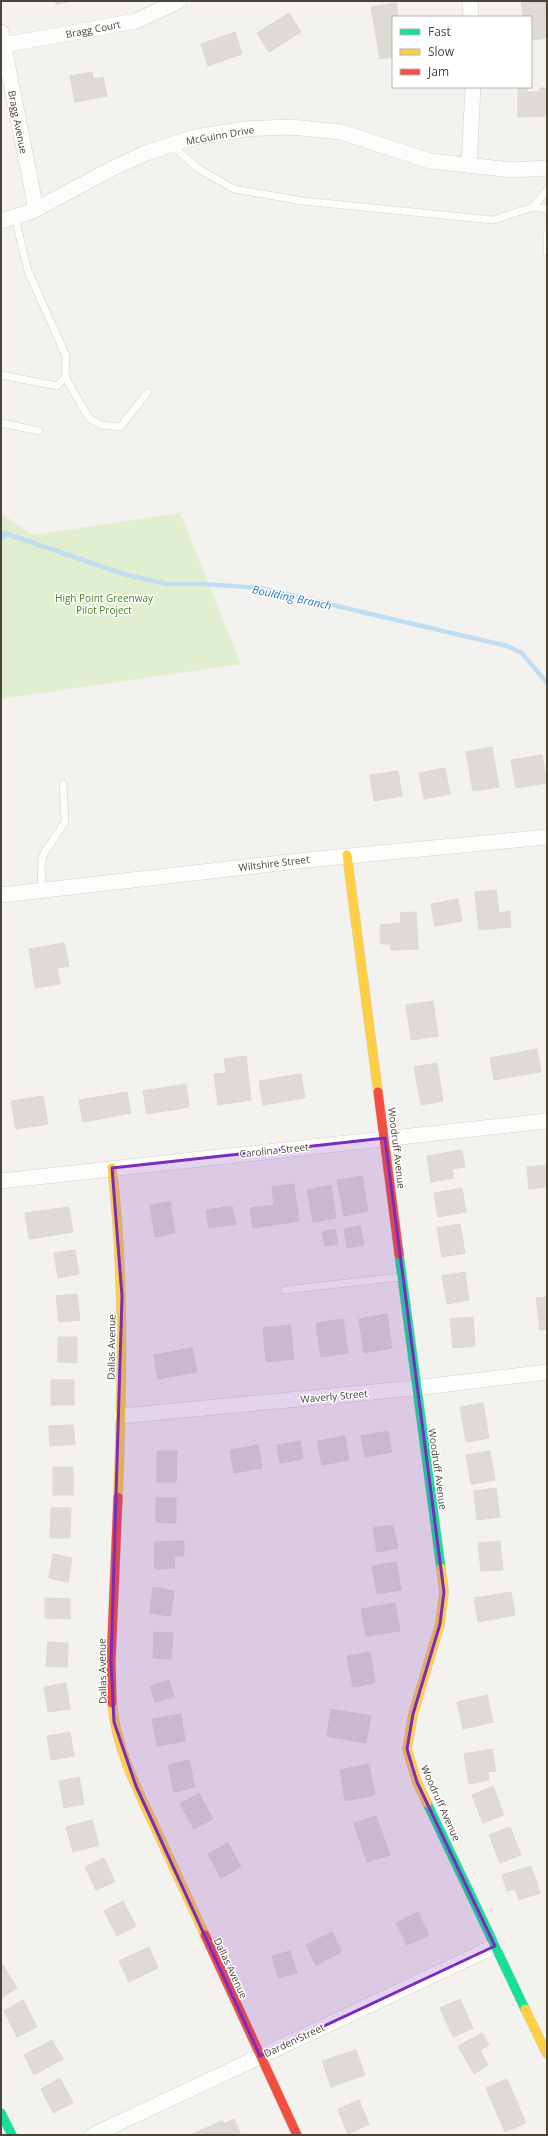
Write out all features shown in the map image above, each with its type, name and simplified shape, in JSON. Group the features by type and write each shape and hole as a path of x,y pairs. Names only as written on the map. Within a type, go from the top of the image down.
{"street":[{"name":"Bragg Court","path":"2,39 136,21 179,1"},
{"path":"470,1 471,16"},
{"name":"Bragg Avenue","path":"2,39 34,204 33,211"},
{"path":"469,165 473,88"},
{"name":"McGuinn Drive","path":"8,219 33,211 111,169 146,153 195,137 245,129 290,127 341,132 430,161 512,170 547,168"},
{"name":"Wiltshire Street","path":"1,895 346,855 547,837"},
{"name":"Woodruff Avenue","path":"346,855 385,1138 416,1388 444,1592 440,1624 413,1714 407,1749 417,1782 547,2054"},
{"name":"Carolina Street","path":"1,1181 547,1121"},
{"name":"Dallas Avenue","path":"112,1168 118,1220 122,1296 121,1416 111,1662 114,1722 120,1745 136,1786 297,2135"},
{"name":"Waverly Street","path":"121,1416 416,1388 547,1372"},
{"name":"Darden Street","path":"93,2135 495,1946"},
{"path":"1,2112 12,2135"}],"lane":[{"path":"171,145 199,169 234,189 295,200 493,220 532,207 547,209"},
{"path":"532,207 547,190"},
{"path":"8,219 28,271 66,356 65,377 89,418 101,425 120,426 148,392"},
{"path":"547,235 547,252"},
{"path":"1,376 57,386 65,377"},
{"path":"1,423 39,431"},
{"path":"42,890 41,868 43,855 65,822 63,784"},
{"path":"285,1290 402,1277"}],"highlighted area":[{"path":"385,1138 444,1592 440,1624 413,1714 407,1749 417,1782 495,1946 260,2056 136,1786 114,1722 111,1662 122,1296 112,1168"}],"green space":[{"name":"High Point Greenway Pilot Project","path":"1,513 33,535 180,513 241,664 1,699"}],"building":[{"path":"55,1 73,1 56,4"},
{"path":"521,1 546,1 547,38 532,40 532,16 523,16"},
{"path":"396,3 398,16 392,16 392,57 380,59 371,7"},
{"path":"289,13 301,32 269,52 257,33"},
{"path":"235,32 242,54 208,66 201,44"},
{"path":"92,72 93,79 103,77 107,96 75,102 70,76"},
{"path":"518,88 527,88 527,92 540,92 540,88 547,88 547,116 518,117"},
{"path":"492,747 499,787 473,791 466,752"},
{"path":"542,755 547,783 516,788 511,760"},
{"path":"445,768 450,794 424,799 419,773"},
{"path":"398,771 402,796 374,801 370,775"},
{"path":"496,890 499,913 510,911 511,927 479,930 475,892"},
{"path":"458,899 462,921 435,926 431,904"},
{"path":"416,912 418,949 391,950 391,944 381,944 380,925 401,923 400,913"},
{"path":"64,943 69,966 57,968 60,984 35,988 29,949"},
{"path":"433,1001 438,1036 411,1040 406,1005"},
{"path":"537,1049 541,1072 494,1080 490,1058"},
{"path":"246,1056 251,1100 218,1105 214,1074 226,1073 224,1059"},
{"path":"437,1063 443,1101 421,1105 414,1067"},
{"path":"301,1074 305,1098 263,1105 259,1081"},
{"path":"186,1084 189,1107 147,1114 143,1091"},
{"path":"127,1092 131,1113 83,1122 79,1100"},
{"path":"43,1096 48,1124 16,1129 11,1101"},
{"path":"462,1150 465,1167 452,1169 454,1178 431,1182 427,1156"},
{"path":"547,1165 547,1187 529,1189 527,1167"},
{"path":"362,1176 368,1211 344,1216 337,1180"},
{"path":"294,1184 299,1221 253,1228 250,1208 274,1205 272,1187"},
{"path":"331,1185 336,1218 313,1222 307,1190"},
{"path":"462,1188 466,1212 438,1217 434,1193"},
{"path":"170,1202 175,1233 155,1237 150,1205"},
{"path":"232,1206 236,1224 209,1228 206,1210"},
{"path":"69,1207 73,1232 29,1239 25,1213"},
{"path":"460,1224 465,1253 442,1257 437,1228"},
{"path":"360,1226 364,1245 347,1248 344,1229"},
{"path":"335,1229 338,1244 325,1246 322,1232"},
{"path":"75,1250 79,1274 58,1278 54,1253"},
{"path":"465,1272 469,1300 447,1304 442,1276"},
{"path":"77,1294 80,1320 59,1322 56,1296"},
{"path":"547,1297 547,1329 540,1330 536,1298"},
{"path":"387,1314 392,1348 364,1353 359,1319"},
{"path":"473,1317 475,1346 453,1348 450,1319"},
{"path":"343,1319 348,1353 321,1357 316,1323"},
{"path":"290,1325 294,1359 266,1362 263,1328"},
{"path":"58,1337 77,1337 77,1363 58,1362"},
{"path":"192,1348 197,1372 158,1379 154,1355"},
{"path":"51,1380 74,1380 74,1405 51,1405"},
{"path":"483,1403 489,1438 466,1442 460,1407"},
{"path":"73,1425 75,1444 50,1446 49,1426"},
{"path":"388,1431 392,1452 365,1457 361,1436"},
{"path":"345,1436 349,1460 322,1465 317,1441"},
{"path":"300,1441 303,1459 280,1463 277,1445"},
{"path":"258,1445 262,1468 234,1473 230,1450"},
{"path":"157,1451 177,1451 176,1482 157,1482"},
{"path":"490,1451 495,1480 471,1484 466,1455"},
{"path":"53,1467 73,1467 73,1495 53,1495"},
{"path":"496,1488 500,1517 477,1520 474,1491"},
{"path":"156,1498 176,1498 176,1523 156,1522"},
{"path":"51,1508 71,1508 70,1538 50,1538"},
{"path":"393,1525 398,1548 377,1552 373,1528"},
{"path":"184,1541 184,1556 174,1556 175,1568 155,1569 154,1542"},
{"path":"500,1541 503,1570 481,1571 478,1543"},
{"path":"53,1554 72,1558 68,1582 49,1578"},
{"path":"396,1562 401,1590 377,1594 372,1566"},
{"path":"153,1587 174,1591 170,1616 150,1613"},
{"path":"511,1592 515,1615 478,1622 474,1598"},
{"path":"45,1598 70,1599 70,1619 45,1618"},
{"path":"395,1603 400,1631 366,1636 361,1609"},
{"path":"154,1632 173,1633 171,1659 153,1658"},
{"path":"48,1642 68,1643 67,1667 46,1666"},
{"path":"370,1652 375,1683 353,1687 347,1656"},
{"path":"169,1680 174,1697 155,1702 150,1686"},
{"path":"66,1683 70,1709 48,1712 44,1687"},
{"path":"487,1695 493,1722 463,1729 457,1702"},
{"path":"331,1709 371,1716 366,1743 327,1736"},
{"path":"181,1714 185,1741 157,1746 152,1719"},
{"path":"70,1732 74,1756 51,1760 47,1736"},
{"path":"492,1749 496,1771 488,1772 489,1780 469,1784 464,1754"},
{"path":"189,1760 195,1787 174,1792 168,1765"},
{"path":"369,1764 375,1795 345,1801 340,1770"},
{"path":"79,1777 84,1804 64,1808 59,1781"},
{"path":"493,1786 504,1815 483,1823 472,1795"},
{"path":"199,1793 213,1819 194,1829 180,1804"},
{"path":"376,1816 390,1855 367,1862 354,1823"},
{"path":"92,1820 99,1845 73,1852 66,1827"},
{"path":"510,1827 521,1855 500,1863 489,1835"},
{"path":"228,1843 241,1867 221,1878 208,1854"},
{"path":"104,1858 115,1882 96,1890 85,1867"},
{"path":"531,1866 540,1893 519,1900 515,1889 507,1891 502,1875"},
{"path":"123,1901 136,1926 117,1936 104,1911"},
{"path":"418,1912 429,1935 407,1945 396,1923"},
{"path":"332,1932 342,1952 316,1965 306,1945"},
{"path":"149,1947 158,1968 129,1982 119,1961"},
{"path":"290,1951 297,1973 278,1978 272,1956"},
{"path":"3,1965 17,1988 1,1998 1,1967"},
{"path":"460,1999 473,2028 453,2037 440,2008"},
{"path":"23,2000 37,2027 17,2037 4,2011"},
{"path":"482,2033 489,2045 480,2050 488,2065 474,2074 458,2046"},
{"path":"52,2040 63,2059 34,2075 24,2055"},
{"path":"356,2050 365,2075 331,2087 322,2061"},
{"path":"60,2078 73,2103 53,2113 41,2089"},
{"path":"507,2079 526,2123 505,2132 486,2088"},
{"path":"359,2100 369,2124 348,2134 338,2109"},
{"path":"234,2119 241,2135 190,2135 222,2121 224,2124"}],"waterway":[{"name":"Boulding Branch","path":"1,532 127,575 167,584 205,584 260,588 507,646 522,653 547,683"},
{"name":"Boulding Branch","path":"1,539 7,534"}],"traffic: fast":[{"path":"399,1254 441,1568"},
{"path":"427,1803 525,2009"},
{"path":"1,2113 12,2135"}],"traffic: slow":[{"path":"347,855 378,1092"},
{"path":"112,1168 121,1291 121,1415 118,1497"},
{"path":"427,1803 417,1782 407,1749 413,1714 440,1624 444,1592 441,1568"},
{"path":"112,1703 114,1719 122,1751 128,1766 205,1935"},
{"path":"525,2009 547,2054"}],"traffic: jam":[{"path":"378,1092 399,1254"},
{"path":"112,1703 111,1662 118,1497"},
{"path":"205,1935 297,2135"}]}
